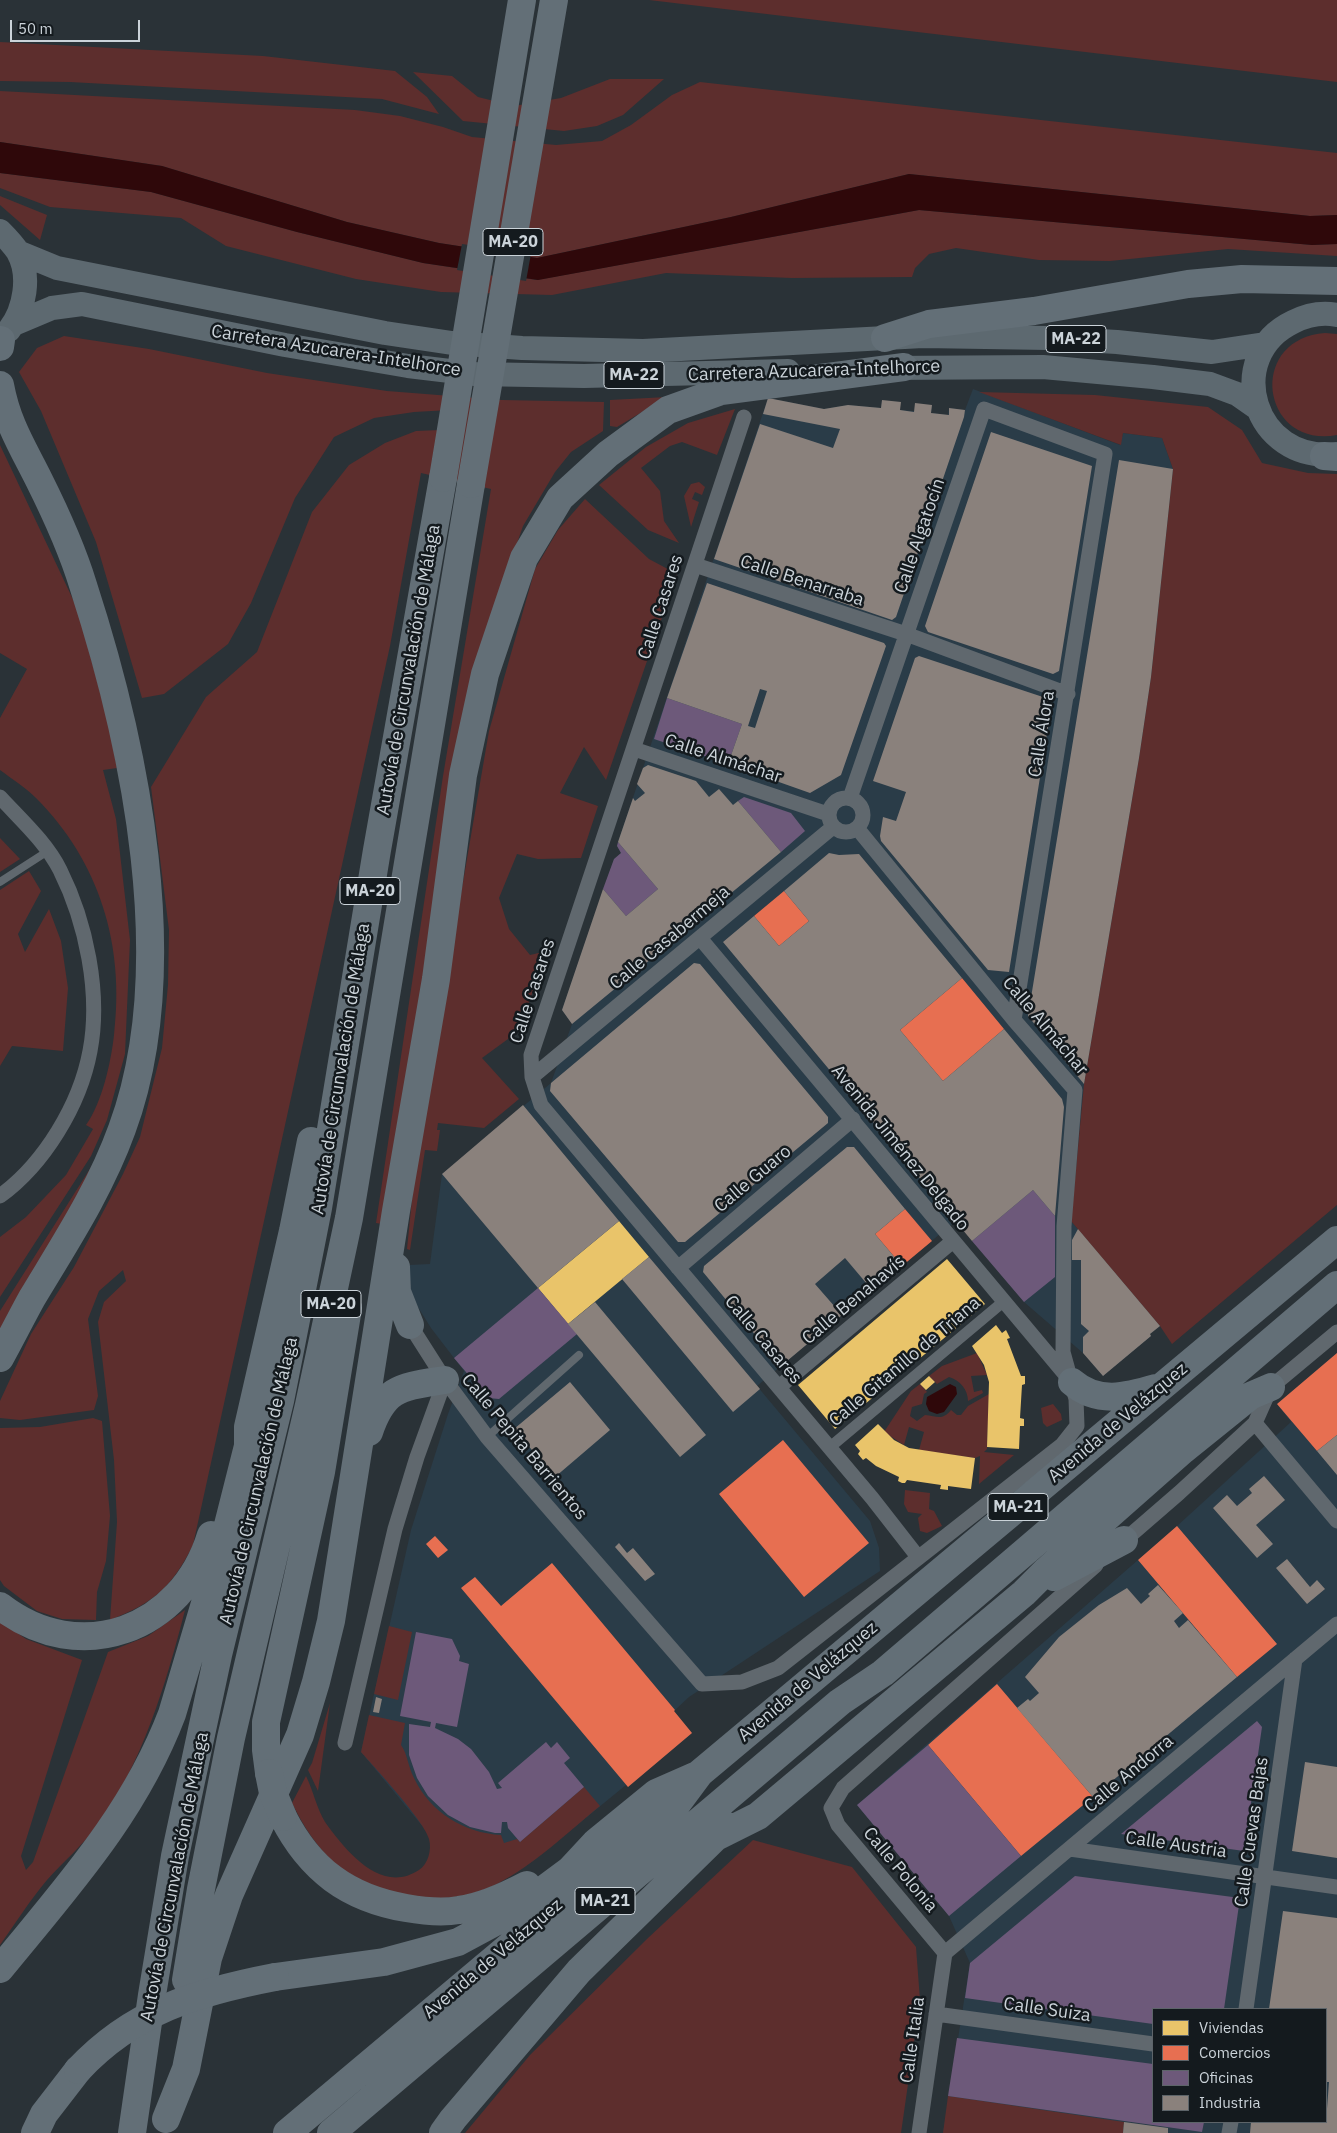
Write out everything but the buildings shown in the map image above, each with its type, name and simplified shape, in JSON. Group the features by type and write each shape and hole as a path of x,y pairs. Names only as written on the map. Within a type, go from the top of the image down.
{"highway":[{"name":"Autovía de Circunvalación de Málaga","path":"132,2133 152,1994 175,1856 218,1655 282,1391 318,1208 363,932 443,478 522,0"},
{"name":"Autovía de Circunvalación de Málaga","path":"165,2126 201,1889 231,1738 305,1424 349,1218 554,0"},
{"path":"884,338 929,324 1034,311 1188,284 1242,279 1337,281"},
{"path":"165,2126 186,2069 208,1958 229,1895 300,1734 316,1682 331,1621 396,1211 436,979 463,775 483,683 524,558 560,498 608,454 668,410 721,391 904,367"},
{"path":"0,385 5,418 58,518 77,567 99,634 116,695 139,819 146,889 150,974 144,1041 135,1087 120,1135 90,1201 30,1302 0,1358"},
{"path":"0,1969 103,1841 122,1814 163,1738 183,1680 226,1533 248,1446 248,1426 293,1231 341,982 363,932"},
{"path":"374,1068 378,1124 321,1472 266,1722 266,1750 273,1794 295,1840 313,1862 334,1880 357,1894 382,1904 419,1910 459,1910 494,1901 526,1886 557,1864 596,1842"},
{"path":"396,1211 397,1292 410,1325"},
{"name":"Avenida de Velázquez","path":"287,2133 674,1808 700,1773 1337,1240"},
{"name":"Avenida de Velázquez","path":"331,2133 840,1702 883,1673 1337,1285"},
{"path":"356,1469 376,1411 390,1395 408,1386 445,1380"},
{"path":"1072,1382 1083,1392 1106,1397 1133,1395 1162,1386"},
{"path":"714,1838 758,1816 1024,1593 1046,1570 1183,1450 1250,1396 1271,1388"},
{"path":"0,1606 17,1619 47,1632 78,1636 108,1634 139,1624 161,1611 178,1595 207,1547 238,1446 248,1426"},
{"path":"1044,1485 1062,1445"},
{"path":"1024,1593 1124,1540"},
{"path":"443,2133 579,1971 714,1838 852,1714 883,1673"},
{"path":"35,2133 44,2114 78,2070 93,2054 120,2032 167,2007 223,1987 274,1977 384,1962 458,1942 512,1913 570,1870 596,1842 656,1793 700,1773"}],"main road":[{"name":"MA-22","path":"0,231 18,252 25,276 24,301 4,338"},
{"name":"Carretera Azucarera-Intelhorce","path":"18,252 66,270 385,333 452,343 522,348 644,351 884,338 976,336 1117,342 1212,352 1265,344"},
{"name":"Carretera Azucarera-Intelhorce","path":"4,338 52,308 82,304 285,345 408,366 474,374 584,376 904,367 1043,367 1201,382 1237,394 1257,408"},
{"name":"MA-22","path":"1333,456 1297,450 1284,443 1270,431 1257,408 1253,386 1258,358 1265,344 1283,326 1306,316 1337,314"}],"street":[{"name":"Calle Algatocín","path":"850,798 984,409 1105,454"},
{"name":"Calle Casares","path":"744,417 531,1055 532,1077 541,1105 872,1498 918,1557"},
{"name":"Calle Álora","path":"1014,1020 1068,694 1105,454"},
{"name":"Calle Benarraba","path":"695,566 906,634 1068,694"},
{"name":"Calle Almáchar","path":"634,749 830,820"},
{"path":"0,797 48,851 60,869 82,922 92,975 90,1050 80,1085 62,1122 39,1161 16,1184 0,1196"},
{"path":"844,798 850,798 859,804 863,814 861,824 848,833 842,832 830,820 833,803 844,798"},
{"name":"Calle Casabermeja","path":"532,1077 700,938 830,820"},
{"name":"Calle Almáchar","path":"857,828 1014,1020 1075,1090 1064,1226 1063,1352 1076,1399 1077,1426 1062,1445"},
{"name":"Avenida Jiménez Delgado","path":"700,938 853,1119 1003,1302 1072,1382"},
{"name":"Calle Guaro","path":"678,1268 853,1119"},
{"name":"Calle Benahavís","path":"778,1387 953,1241"},
{"name":"Calle Gitanillo de Triana","path":"829,1448 1003,1302"},
{"path":"410,1325 445,1380"},
{"path":"1124,1540 1180,1493 1254,1423 1271,1388 1337,1332"},
{"name":"Calle Pepita Barrientos","path":"445,1380 487,1438 702,1684"},
{"name":"Calle Pepita Barrientos","path":"345,1743 395,1529 445,1380"},
{"path":"1254,1423 1337,1522"},
{"name":"Avenida de Velázquez","path":"702,1684 742,1682 778,1668 1062,1445"},
{"name":"Calle Polonia","path":"945,1953 838,1825 831,1808 843,1788 1124,1540"},
{"name":"Calle Andorra","path":"945,1953 1337,1624"},
{"name":"Calle Cuevas Bajas","path":"1246,2008 1295,1660"},
{"name":"Calle Austria","path":"1070,1849 1337,1887"},
{"name":"Calle Italia","path":"919,2133 945,1953"},
{"name":"Calle Suiza","path":"936,2014 1152,2044"}],"lane":[{"path":"0,882 48,851"},
{"path":"487,1438 579,1355"}],"shaded area":[{"path":"649,0 1337,0 1337,82"},
{"path":"0,42 263,56 395,71 427,97 439,114 382,99 70,82 0,81"},
{"path":"413,72 452,76 478,97 514,106 561,98 610,79 664,79 623,115 597,126 564,131 463,121"},
{"path":"700,82 1337,153 1337,215 1310,216 909,174 731,217 537,258 439,243 347,222 162,166 0,142 0,91 355,110 400,116 472,137 556,145 602,141 631,125 672,95"},
{"path":"0,142 162,166 347,222 439,243 537,258 731,217 909,174 1310,216 1337,215 1337,244 1312,245 919,210 538,280 423,263 297,232 151,192 0,173"},
{"path":"0,173 151,192 297,232 423,263 537,280 919,210 1312,245 1337,244 1337,256 1228,249 1110,261 1039,260 956,248 929,254 915,268 912,277 792,278 666,273 552,295 441,292 356,279 226,246 181,218 50,207 0,188"},
{"path":"0,196 47,215 40,240 0,205"},
{"path":"1325,333 1337,334 1337,435 1311,435 1292,426 1279,410 1273,392 1274,372 1283,353 1300,340"},
{"path":"64,336 149,349 267,373 387,391 502,400 604,402 603,431 571,452 555,472 523,526 497,601 382,1224 376,1223 443,776 491,489 421,473 390,646 193,1545 177,1572 160,1592 139,1607 110,1620 117,1522 114,1460 98,1322 104,1302 126,1281 123,1270 99,1291 88,1319 98,1396 94,1410 20,1420 0,1418 0,1401 31,1334 74,1267 123,1174 140,1137 162,1048 168,985 169,930 151,787 206,697 257,652 312,512 349,465 385,443 416,431 464,429 468,409 414,412 374,418 334,437 295,498 251,603 228,644 164,694 142,698 96,542 41,411 19,372 37,348"},
{"path":"973,389 1120,445 1123,433 1162,438 1173,469 1151,677 1084,1084 1071,1221 1160,1326 1150,1334 1151,1336 1103,1376 1083,1353 1024,1302 956,1221 908,1260 757,1386 870,1521 879,1548 880,1571 689,1697 674,1711 692,1733 628,1787 626,1785 533,1861 496,1884 477,1892 361,1752 411,1530 448,1414 464,1371 431,1328 411,1296 409,1265 430,1264 442,1174 551,1083 572,1024 562,1010 614,859 621,853 617,846 618,842 768,398 824,409 848,405 881,408 882,400 900,410 914,411 932,405 931,413 948,415 949,408 965,410"},
{"path":"979,392 1095,395 1208,407 1242,430 1262,463 1308,473 1337,474 1337,1205 1172,1344 1160,1326 1071,1221 1084,1084 1151,677 1173,469 1162,438 1123,433 1121,445"},
{"path":"667,397 617,427 610,426 610,400"},
{"path":"735,409 717,455 682,442 670,446 641,468 660,491 664,521 679,543 648,530 599,485 646,447 688,423"},
{"path":"0,445 78,610 108,721 117,768 103,770 116,819 130,940 125,1054 107,1120 91,1156 0,1297 0,1237 26,1217 66,1175 93,1129 86,1125 97,1105 108,1070 114,1035 116,1002 115,969 111,938 103,907 92,878 77,850 58,823 32,794 0,770 0,718 27,669 0,653"},
{"path":"699,482 705,487 702,495 695,492 692,499 699,502 691,527 684,496 691,484"},
{"path":"585,499 649,559 677,574 606,780 584,747 560,793 598,806 581,858 538,859 517,854 499,898 509,929 530,955 547,951 519,1031 482,1058 519,1099 484,1128 438,1123 437,1130 440,1130 437,1151 425,1150 410,1250 407,1249 417,1149 489,731 535,569 558,530"},
{"path":"0,838 20,859 0,872"},
{"path":"29,871 41,891 18,934 25,952 49,909 61,941 68,988 63,1051 12,1046 0,1066 0,890"},
{"path":"93,1164 83,1188 0,1342 0,1311"},
{"path":"977,1353 987,1375 971,1376 974,1392 982,1390 983,1393 968,1401 965,1389 957,1380 949,1377 937,1384 929,1376 942,1366"},
{"path":"1337,1353 1337,2133 943,2133 970,1963 949,1916 857,1805 1177,1526 1291,1422 1277,1404"},
{"path":"920,1384 927,1392 924,1394 922,1404 912,1407 910,1416 917,1421 925,1415 942,1417 951,1410 957,1415 961,1415 968,1406 989,1394 987,1449 984,1452 1014,1455 979,1484 980,1456 975,1458 919,1450 924,1432 909,1427 904,1445 884,1432 911,1391"},
{"path":"950,1384 956,1387 957,1394 944,1412 937,1414 929,1411 926,1404 927,1397"},
{"path":"1053,1404 1061,1414 1062,1420 1047,1427 1043,1423 1041,1408"},
{"path":"93,1418 102,1421 110,1516 106,1561 97,1592 96,1620 62,1619 37,1611 4,1586 0,1580 0,1428 40,1427"},
{"path":"905,1490 930,1493 929,1509 934,1511 942,1526 927,1533 920,1531 918,1518 922,1514 908,1512 904,1504"},
{"path":"185,1610 170,1666 151,1723 112,1804 85,1841 41,1888 0,1945 0,1621 26,1639 82,1660 21,1856 26,1870 33,1862 108,1652 148,1636"},
{"path":"389,1626 412,1632 398,1700 374,1694"},
{"path":"330,1703 318,1791 308,1770 312,1763"},
{"path":"369,1715 405,1723 401,1745 412,1774 429,1801 461,1825 474,1830 501,1835 504,1843 517,1839 520,1842 584,1787 600,1806 524,1867 497,1884 480,1891 461,1896 423,1898 386,1891 368,1884 341,1869 322,1851 292,1803 306,1776 325,1822 354,1857 378,1873 391,1877 405,1876 422,1867 427,1860 430,1848 426,1831 399,1795 361,1752"},
{"path":"753,1840 852,1867 916,1947 920,2000 901,2133 465,2133 530,2055 648,1938"},
{"path":"948,2096 1124,2122 1123,2133 943,2133"}],"pier":[{"path":"462,244 531,254 526,281 457,270"}]}
